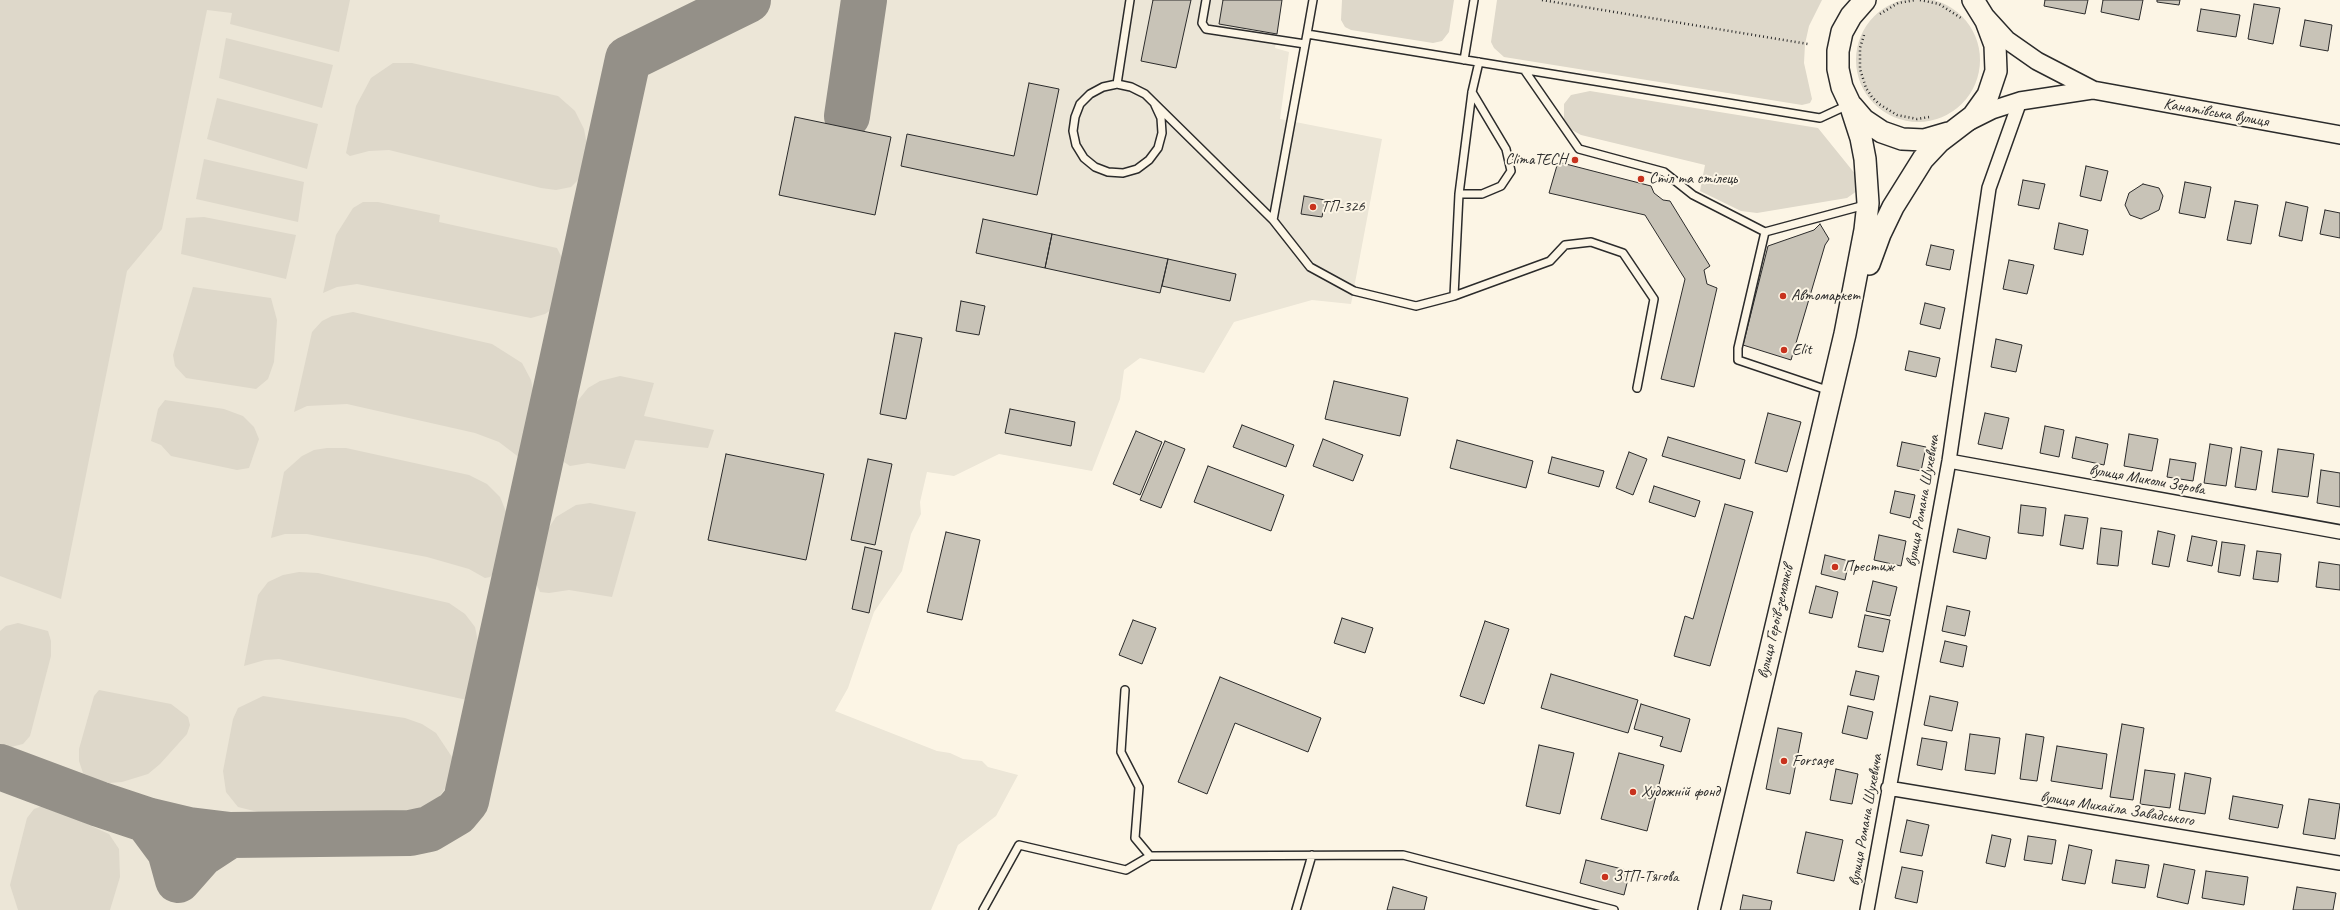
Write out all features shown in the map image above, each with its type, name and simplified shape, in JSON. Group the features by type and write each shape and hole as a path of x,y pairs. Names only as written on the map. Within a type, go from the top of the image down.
{"main road":[{"path":"1845,334 1868,203 1865,160 1850,104 1842,87 1838,69 1838,50 1842,32 1851,16 1871,8"},
{"path":"1845,334 1880,234 1893,207 1923,159 1939,142 1964,125 1973,116 1985,101 1993,83 1996,71 1995,45 1986,21 1971,8"},
{"path":"1850,104 1864,120 1882,132 1902,139 1924,140 1945,135 1964,125"},
{"name":"вулиця Героїв-земляків","path":"1709,910 1845,334"}],"street":[{"path":"1971,8 2007,40 2037,61 2092,90"},
{"path":"1964,125 1992,110 2020,101 2092,90"},
{"name":"Канатівська вулиця","path":"2092,90 2340,135"},
{"name":"вулиця Романа Шухевича","path":"1867,910 1888,788 1949,461 1989,188 2020,101"},
{"name":"вулиця Миколи Зерова","path":"1949,461 2340,532"},
{"name":"вулиця Михайла Завадського","path":"1888,788 2340,863"}],"lane":[{"path":"1117,84 1130,0"},
{"path":"1206,0 1202,23 1206,29 1305,44"},
{"path":"1273,220 1313,0"},
{"path":"1464,60 1474,0"},
{"path":"1307,34 1525,71 1820,118 1850,104"},
{"path":"1454,296 1459,194 1472,92 1479,62"},
{"path":"1525,71 1579,149 1664,172 1693,195 1765,232 1811,218 1858,208 1868,203"},
{"path":"1155,105 1161,118 1162,133 1158,148 1149,160 1137,169 1123,173 1108,172 1095,167 1084,158 1076,146 1073,131 1075,117 1080,104 1090,94 1103,87 1117,84 1131,87 1145,94 1273,220 1310,267 1354,291 1416,306 1454,296 1550,261 1565,245 1591,242 1623,253 1654,299 1637,388"},
{"path":"1459,194 1482,194 1501,186 1511,172 1506,149 1472,92"},
{"path":"1765,232 1738,348 1738,360 1831,391"},
{"path":"1125,690 1121,752 1139,787 1135,838 1150,856"},
{"path":"983,910 1019,845 1126,870 1150,856 1402,855 1614,910"},
{"path":"1296,910 1312,856"}],"path":[{"path":"1542,0 1808,44"},
{"path":"1871,8 1916,0"},
{"path":"1920,0 1939,4 1948,8 1971,8"},
{"path":"1867,29 1862,38 1859,58 1862,79 1872,97 1888,110 1897,115 1917,119 1932,116"}],"shaded area":[{"path":"1924,-2 1942,2 1953,8 1966,20 1976,36 1980,60 1976,84 1970,95 1958,108 1936,120 1912,122 1894,118 1883,112 1870,100 1858,78 1856,54 1860,36 1866,25 1878,12 1900,0"},
{"path":"0,0 1282,0 1275,48 1289,52 1280,119 1382,139 1351,304 1312,300 1234,322 1204,373 1140,358 1124,370 1120,399 1092,471 999,454 954,476 927,472 920,502 921,514 911,534 902,571 874,612 848,688 835,711 937,751 950,753 963,759 982,761 988,767 1018,775 996,816 958,845 931,910 0,910"},
{"path":"0,0 350,0 339,52 230,24 232,13 207,10 162,229 127,271 61,599 0,576"},
{"path":"1342,0 1454,0 1449,32 1442,41 1433,43 1351,30 1345,27 1341,20"},
{"path":"1497,0 1822,0 1809,26 1805,44 1804,63 1812,99 1810,103 1802,105 1504,57 1494,48 1491,42"},
{"path":"226,38 333,65 322,108 219,78"},
{"path":"393,63 412,63 558,96 575,111 584,129 587,145 586,158 581,177 571,187 556,190 541,188 389,150 369,151 350,156 346,153 356,106 371,78"},
{"path":"1590,91 1818,128 1856,175 1857,191 1847,198 1757,213 1741,211 1700,191 1705,165 1581,135 1570,129 1564,119 1564,104 1571,95"},
{"path":"217,98 318,124 307,169 207,139"},
{"path":"204,159 304,182 298,222 196,199"},
{"path":"363,202 378,202 440,215 439,222 557,248 564,262 566,273 555,307 545,314 531,318 357,284 337,287 323,293 336,235 353,208"},
{"path":"204,217 296,235 286,279 181,254 186,218"},
{"path":"193,287 271,298 277,320 274,362 268,379 256,389 186,378 175,366 173,355"},
{"path":"353,312 492,344 522,363 531,380 534,394 520,458 499,442 475,433 347,404 307,406 294,412 312,332 322,321 332,316"},
{"path":"620,376 654,383 644,416 714,430 708,448 635,440 625,469 588,463 570,466 564,462 576,403 588,388 600,381"},
{"path":"165,400 224,409 243,416 254,427 259,439 249,468 237,470 171,456 161,445 151,441 158,409"},
{"path":"346,448 469,475 487,484 500,497 507,514 508,525 500,565 490,577 485,578 469,569 427,557 307,534 285,534 271,538 284,472 302,456 314,450"},
{"path":"590,503 636,512 612,597 569,590 549,593 540,592 536,583 546,532 556,517 576,505"},
{"path":"299,572 318,573 449,603 465,614 475,627 479,647 467,700 279,659 265,660 244,666 258,595 268,582 283,575"},
{"path":"18,623 48,631 51,641 51,656 30,736 23,744 7,748 0,745 0,631 6,626"},
{"path":"99,690 171,704 188,717 190,725 187,734 160,764 148,774 122,782 109,783 95,779 83,773 79,761 79,749 94,696"},
{"path":"263,696 405,718 422,724 436,733 452,757 451,780 439,797 427,806 408,813 258,812 238,807 226,792 223,771 233,719 238,708"},
{"path":"45,805 109,834 119,849 120,877 110,910 18,910 10,885 27,818 34,809"}],"building":[{"path":"1153,0 1191,0 1176,68 1141,61"},
{"path":"1223,0 1282,0 1277,34 1219,24"},
{"path":"2045,0 2088,0 2085,14 2044,6"},
{"path":"2103,0 2143,0 2139,20 2101,12"},
{"path":"2157,0 2180,0 2179,5 2157,2"},
{"path":"2254,4 2280,8 2273,44 2248,39"},
{"path":"2201,9 2240,15 2236,37 2197,31"},
{"path":"2305,20 2332,25 2328,51 2300,46"},
{"path":"1029,83 1059,89 1037,195 901,166 907,134 1014,156"},
{"path":"795,117 891,137 875,215 779,195"},
{"path":"1558,162 1651,186 1654,193 1663,200 1670,201 1710,266 1704,270 1707,284 1717,288 1694,387 1661,379 1685,279 1645,215 1549,193"},
{"path":"2086,166 2108,171 2101,201 2080,196"},
{"path":"2023,180 2045,184 2039,209 2018,205"},
{"path":"2185,182 2211,187 2205,218 2179,213"},
{"path":"2143,184 2159,188 2163,196 2159,210 2141,219 2130,215 2125,205 2129,193"},
{"name":"ТП-326","path":"1304,196 1325,200 1322,217 1301,214"},
{"path":"2235,201 2258,205 2251,244 2227,240"},
{"path":"2286,202 2308,207 2302,241 2279,236"},
{"path":"2325,210 2340,213 2340,238 2320,234"},
{"path":"983,219 1052,234 1045,268 976,253"},
{"path":"2059,223 2088,230 2083,255 2054,249"},
{"name":"Автомаркет","path":"1820,224 1829,239 1825,245 1791,360 1743,345 1768,246 1814,230"},
{"path":"1052,234 1168,259 1160,293 1045,268"},
{"path":"1931,245 1954,250 1950,270 1926,265"},
{"path":"1168,259 1236,274 1230,301 1162,286"},
{"path":"2009,260 2034,265 2027,294 2003,289"},
{"path":"961,301 985,306 979,335 956,331"},
{"path":"1925,303 1945,308 1940,329 1920,324"},
{"path":"895,333 922,338 906,419 880,414"},
{"path":"1996,339 2022,345 2016,372 1991,367"},
{"path":"1909,351 1940,358 1936,377 1905,370"},
{"path":"1334,381 1408,398 1400,436 1325,419"},
{"path":"1010,409 1075,422 1071,446 1005,433"},
{"path":"1768,413 1801,422 1787,472 1755,463"},
{"path":"1985,413 2009,418 2002,449 1978,444"},
{"path":"1242,425 1294,445 1286,467 1233,447"},
{"path":"2045,426 2064,430 2059,457 2040,453"},
{"path":"1136,431 1162,442 1140,495 1113,484"},
{"path":"2129,434 2158,439 2152,471 2124,466"},
{"path":"1668,437 1745,460 1740,479 1662,456"},
{"path":"2076,437 2108,444 2104,465 2072,458"},
{"path":"1323,439 1363,455 1353,481 1313,466"},
{"path":"1457,440 1533,461 1526,488 1450,468"},
{"path":"1165,441 1185,449 1161,508 1140,500"},
{"path":"1902,442 1926,447 1921,471 1897,466"},
{"path":"2210,444 2232,448 2226,486 2204,483"},
{"path":"2241,447 2262,451 2256,490 2235,487"},
{"path":"2278,449 2314,454 2308,497 2272,492"},
{"path":"1629,452 1647,459 1633,495 1616,488"},
{"path":"726,454 824,474 806,560 708,540"},
{"path":"1552,457 1604,471 1599,487 1548,473"},
{"path":"868,459 892,464 875,545 851,540"},
{"path":"2170,459 2196,463 2193,481 2167,477"},
{"path":"1208,466 1284,495 1271,531 1194,502"},
{"path":"2321,470 2340,473 2340,507 2317,503"},
{"path":"1654,486 1700,501 1695,517 1649,502"},
{"path":"1895,491 1915,495 1910,518 1890,513"},
{"path":"1725,504 1753,512 1710,666 1674,656 1685,616 1693,619"},
{"path":"2021,505 2046,508 2043,536 2018,533"},
{"path":"2065,515 2088,518 2083,549 2060,545"},
{"path":"2101,528 2122,531 2118,566 2097,564"},
{"path":"1958,529 1990,537 1986,559 1953,552"},
{"path":"2158,531 2175,535 2169,567 2152,564"},
{"path":"946,532 980,540 962,620 927,612"},
{"path":"1879,535 1906,541 1901,566 1874,560"},
{"path":"2192,536 2217,541 2212,566 2187,561"},
{"path":"2222,542 2245,545 2240,576 2218,572"},
{"path":"865,547 882,551 869,613 852,609"},
{"path":"2257,551 2281,554 2278,582 2253,579"},
{"name":"Престиж","path":"1825,555 1849,561 1845,580 1821,574"},
{"path":"2319,562 2340,565 2340,590 2316,587"},
{"path":"1873,581 1897,587 1890,616 1866,611"},
{"path":"1816,586 1838,592 1832,618 1809,613"},
{"path":"1947,606 1970,611 1965,636 1942,631"},
{"path":"1865,615 1890,620 1883,652 1858,647"},
{"path":"1342,618 1373,628 1365,653 1334,643"},
{"path":"1133,620 1156,628 1142,664 1119,655"},
{"path":"1485,621 1509,629 1484,704 1460,696"},
{"path":"1945,641 1967,646 1963,667 1940,662"},
{"path":"1856,671 1879,676 1874,700 1850,695"},
{"path":"1551,674 1638,700 1628,733 1541,708"},
{"path":"1220,677 1321,718 1308,752 1235,723 1207,794 1178,782"},
{"path":"1930,696 1958,702 1952,731 1924,725"},
{"path":"1641,704 1690,719 1681,752 1660,746 1663,737 1634,729"},
{"path":"1848,706 1873,712 1867,739 1842,733"},
{"path":"2122,724 2144,728 2133,800 2110,797"},
{"name":"Forsage","path":"1778,728 1802,733 1790,794 1766,789"},
{"path":"1970,734 2000,738 1995,774 1965,770"},
{"path":"2026,734 2044,737 2037,781 2020,779"},
{"path":"1922,738 1947,742 1942,770 1917,765"},
{"path":"1539,745 1574,753 1560,814 1526,806"},
{"path":"2057,746 2107,754 2102,789 2051,781"},
{"name":"Художній фонд","path":"1619,753 1664,765 1647,831 1601,819"},
{"path":"1836,769 1858,774 1852,804 1830,800"},
{"path":"2145,770 2175,774 2170,808 2140,804"},
{"path":"2185,773 2211,778 2205,814 2179,810"},
{"path":"2233,796 2283,805 2278,828 2229,819"},
{"path":"2309,799 2340,804 2335,839 2303,834"},
{"path":"1907,820 1929,825 1922,856 1900,852"},
{"path":"1806,832 1843,840 1834,881 1797,873"},
{"path":"1992,835 2011,839 2005,867 1986,863"},
{"path":"2028,836 2056,840 2052,864 2024,860"},
{"path":"2069,845 2092,850 2085,884 2062,880"},
{"name":"ЗТП-Тягова","path":"1586,860 1630,871 1624,895 1580,883"},
{"path":"2116,860 2149,865 2145,888 2112,883"},
{"path":"2164,864 2195,870 2188,904 2157,897"},
{"path":"1902,867 1923,871 1917,903 1895,898"},
{"path":"2206,871 2248,877 2244,905 2202,898"},
{"path":"1393,887 1427,897 1424,910 1387,910"},
{"path":"2297,887 2336,893 2333,910 2293,910"},
{"path":"1743,895 1772,901 1770,910 1740,910"}],"taxiway":[{"path":"0,767 99,804 147,820 189,830 230,835 410,833 429,829 456,813 466,801 628,59 748,0"},
{"path":"847,116 864,0"},
{"path":"147,820 170,851 178,880 201,854 230,835"}],"place":[{"name":"ClimaTECH","path":"1575,160"},
{"name":"Стіл та стілець","path":"1641,179"},
{"name":"ТП-326","path":"1313,207"},
{"name":"Автомаркет","path":"1783,296"},
{"name":"Elit","path":"1784,350"},
{"name":"Престиж","path":"1835,567"},
{"name":"Forsage","path":"1784,761"},
{"name":"Художній фонд","path":"1633,792"},
{"name":"ЗТП-Тягова","path":"1605,877"}]}
